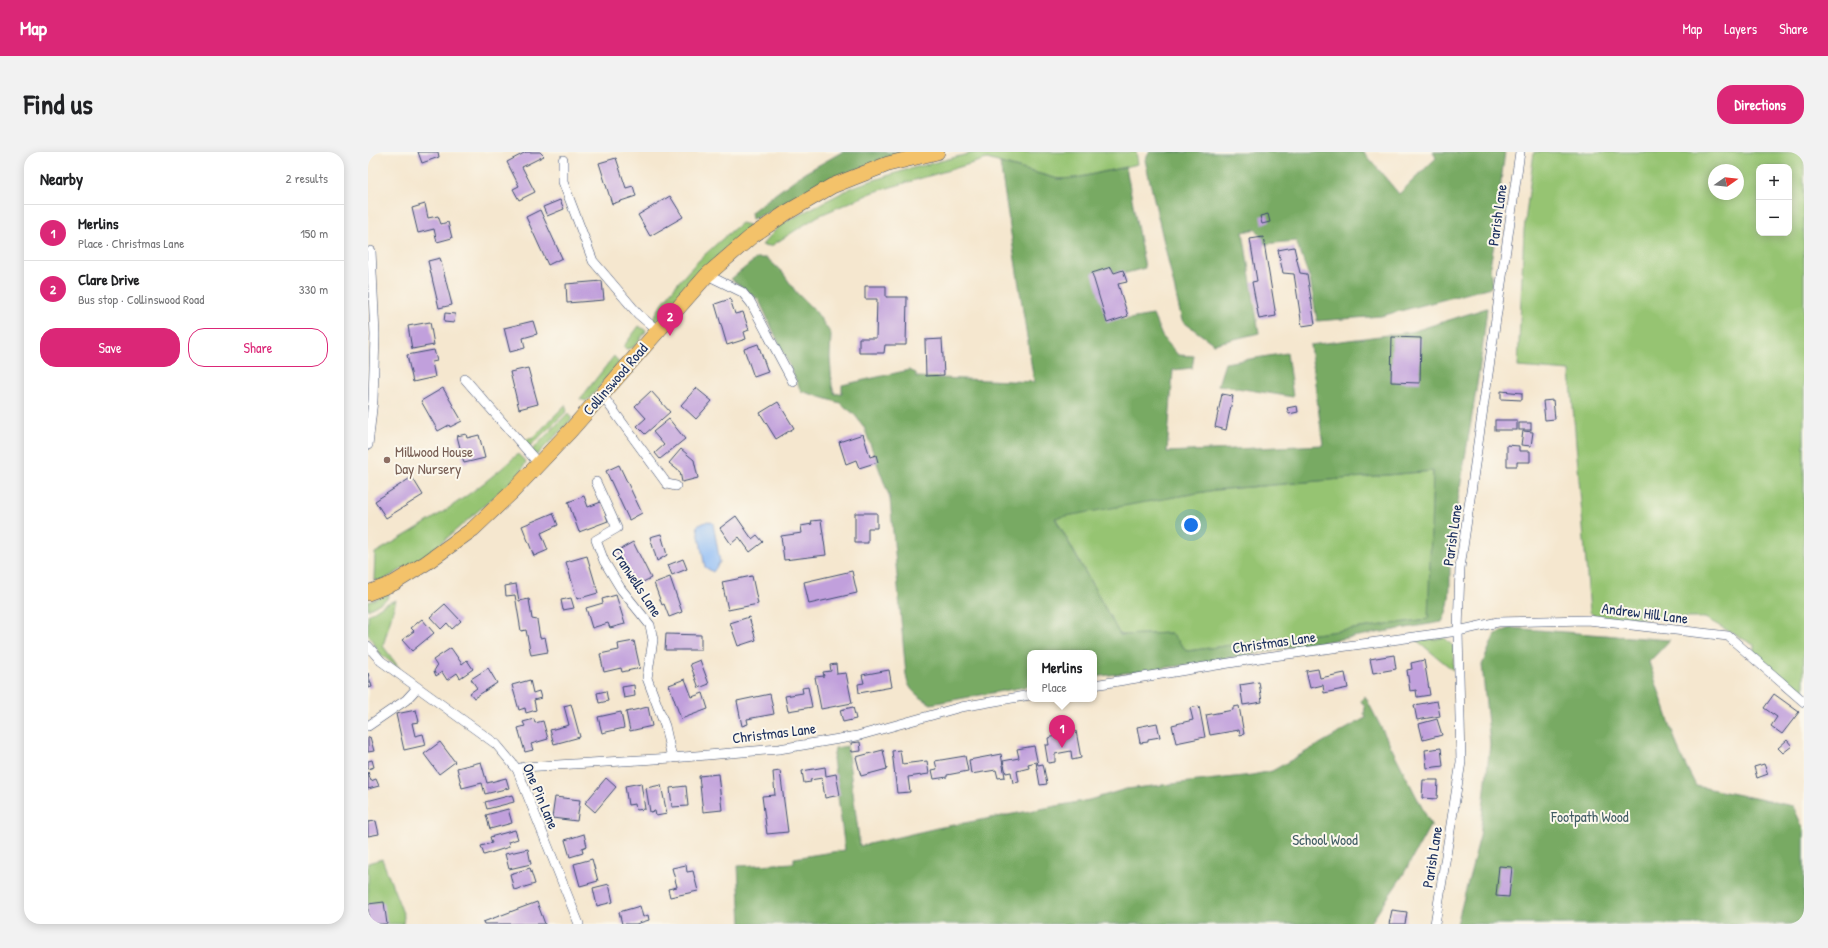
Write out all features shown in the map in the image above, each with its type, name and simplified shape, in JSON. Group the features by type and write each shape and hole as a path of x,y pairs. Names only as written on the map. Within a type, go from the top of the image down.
{"main road":[{"name":"Collinswood Road","path":"368,593 394,582 414,571 473,528 511,493 602,395 708,276 752,236 786,213 832,186 888,164 937,152"}],"street":[{"name":"Parish Lane","path":"1435,924 1462,762 1458,630 1460,568 1520,152"},
{"path":"563,160 563,182 593,261 638,314 658,331"},
{"path":"368,444 373,400 375,335 371,251"},
{"path":"708,276 742,292 750,302 793,382"},
{"path":"465,379 538,464"},
{"path":"602,395 667,484 676,486"},
{"name":"Cranwells Lane","path":"596,482 617,528 596,540 604,561 621,589 650,625 653,640 647,678 665,726 672,758"},
{"name":"Andrew Hill Lane","path":"1458,630 1498,622 1588,620 1728,636 1804,702"},
{"name":"Christmas Lane","path":"1097,685 1266,657 1458,630"},
{"name":"One Pin Lane","path":"368,646 381,661 496,744 517,769 579,924"},
{"path":"368,726 406,700 417,688"},
{"name":"Christmas Lane","path":"517,769 524,767 672,758 779,749 857,736 961,707 1027,696"}],"green space":[{"path":"842,152 907,152 821,185 767,213 752,219 751,212 801,175"},
{"path":"976,152 1136,152 1138,164 1076,178 1058,179 987,159 874,192 818,216 771,246 762,245 781,224 855,186 909,169"},
{"path":"1149,152 1364,152 1399,194 1436,158 1433,152 1505,152 1501,181 1499,218 1490,266 1492,287 1381,316 1317,321 1310,279 1296,241 1265,244 1256,229 1243,232 1259,333 1214,344 1182,321 1145,160"},
{"path":"1534,152 1804,152 1804,697 1754,654 1754,645 1705,618 1596,618 1590,612 1570,371 1518,367 1524,230"},
{"path":"1000,163 1058,179 1076,178 1126,167 1145,268 1111,277 1119,315 1123,320 1153,315 1162,336 1178,355 1194,356 1192,368 1173,370 1167,452 1323,445 1310,345 1411,332 1487,308 1484,338 1451,551 1450,587 1446,614 1442,622 1186,665 1097,677 1097,650 1027,650 1027,687 931,704 914,692 907,681 890,499 864,427 854,414 840,403 801,391 759,300 731,279 757,258 767,258 783,273 796,292 816,312 831,334 830,358 832,386 835,394 842,393 842,385 909,370 916,373 916,377 1034,382","holes":["1433,471 1428,619 1187,651 1171,633 1120,635 1055,518 1215,490"]},
{"path":"741,223 749,225 747,231 729,245 656,321 652,320 671,292 692,267"},
{"path":"639,326 646,331 634,347 627,349 623,347"},
{"path":"1287,353 1293,397 1218,385 1225,363"},
{"path":"614,356 619,363 590,398 586,401 580,399"},
{"path":"565,405 567,411 529,447 523,440 533,438"},
{"path":"568,413 572,419 537,455 531,451"},
{"path":"518,454 526,462 519,475 431,552 382,581 374,580 375,553 450,508 502,469"},
{"path":"1433,471 1429,619 1187,651 1171,633 1120,635 1055,517 1215,490"},
{"path":"389,593 387,599 368,610 368,602"},
{"path":"396,600 383,646 400,669 380,654 368,634 368,615 385,604"},
{"name":"Footpath Wood","path":"1511,628 1670,640 1649,662 1680,754 1696,786 1793,806 1804,830 1804,924 1457,924 1480,836 1490,744 1482,665 1495,634"},
{"path":"1445,638 1454,647 1453,670 1415,639 1426,640"},
{"name":"School Wood","path":"1365,696 1432,827 1430,826 1403,875 1370,924 741,924 738,866 794,863 794,858 845,850 833,759 835,748 847,746 860,846 937,828 1089,800 1126,789 1252,775 1272,771 1367,717 1364,714 1365,707 1361,701"},
{"path":"382,859 404,916 403,924 368,924 368,863"}],"water":[{"path":"708,521 713,523 720,562 713,572 705,567 697,526"}],"building":[{"path":"418,152 438,152 439,157 422,163"},
{"path":"526,152 540,152 544,156 522,167 535,192 519,200 513,189 519,186 507,162"},
{"path":"616,158 626,188 633,186 636,196 612,204 599,163"},
{"path":"670,196 683,217 650,236 638,215"},
{"path":"560,200 564,209 547,216 543,207"},
{"path":"425,204 428,218 438,216 441,224 448,222 452,238 437,242 434,229 418,233 412,208"},
{"path":"540,210 562,258 548,265 526,217"},
{"path":"1268,214 1270,222 1262,224 1260,216"},
{"path":"1263,237 1276,316 1259,319 1252,282 1257,281 1250,239"},
{"path":"1294,247 1300,273 1307,274 1315,324 1302,326 1294,274 1283,273 1278,250"},
{"path":"440,258 452,305 439,308 428,261"},
{"path":"1111,267 1114,273 1123,270 1127,282 1118,284 1128,316 1107,323 1092,273"},
{"path":"602,281 604,300 567,303 566,284"},
{"path":"865,286 886,286 886,297 907,297 906,345 885,345 884,353 859,353 859,338 876,338 877,299 865,299"},
{"path":"730,299 735,314 743,312 749,330 744,332 746,339 727,345 715,304"},
{"path":"445,313 455,314 454,323 444,322"},
{"path":"533,321 537,334 523,338 525,348 510,352 504,328"},
{"path":"430,322 434,345 412,349 408,326"},
{"path":"1392,337 1421,338 1420,383 1391,382"},
{"path":"942,339 944,375 926,376 925,340"},
{"path":"758,344 768,372 754,377 744,349"},
{"path":"434,350 437,361 432,362 435,377 413,382 407,355"},
{"path":"528,368 538,404 519,409 510,372"},
{"path":"443,388 462,421 450,427 449,425 438,431 421,401"},
{"path":"696,388 712,401 696,419 681,405"},
{"path":"651,391 670,412 645,434 637,426 646,418 635,406"},
{"path":"1501,391 1522,393 1522,400 1501,399"},
{"path":"1222,394 1233,396 1226,430 1215,427"},
{"path":"1553,400 1555,419 1545,420 1543,401"},
{"path":"778,402 794,428 776,439 760,413"},
{"path":"1297,406 1298,412 1289,414 1287,408"},
{"path":"669,419 685,439 660,459 655,453 664,445 653,432"},
{"path":"1495,420 1517,420 1517,430 1495,430"},
{"path":"1519,423 1531,423 1531,430 1519,430"},
{"path":"1523,431 1533,432 1531,446 1521,445"},
{"path":"466,434 467,438 479,435 485,458 464,463 457,436"},
{"path":"863,434 870,457 876,455 878,462 859,468 856,460 846,464 839,442"},
{"path":"1507,445 1519,446 1519,451 1530,451 1530,462 1517,462 1517,466 1507,466"},
{"path":"681,449 694,460 698,478 682,482 680,472 669,463"},
{"path":"619,465 642,513 629,520 606,471"},
{"path":"412,477 423,495 386,518 375,501"},
{"path":"584,496 588,507 601,502 608,521 579,532 568,502"},
{"path":"553,513 558,525 541,533 548,550 534,556 522,526"},
{"path":"855,513 877,513 877,528 868,528 868,543 855,543"},
{"path":"736,516 752,539 757,535 763,542 750,552 739,537 731,544 720,528"},
{"path":"821,520 826,555 784,560 781,536 802,533 801,526 812,524 811,521"},
{"path":"661,534 667,555 657,561 650,537"},
{"path":"633,542 651,578 635,586 617,551"},
{"path":"587,556 598,593 577,599 566,562"},
{"path":"683,559 687,569 672,575 668,565"},
{"path":"852,571 857,593 809,604 804,582"},
{"path":"752,576 758,604 728,610 722,582"},
{"path":"670,577 682,612 669,617 664,604 662,605 654,583"},
{"path":"516,584 519,601 529,599 532,619 537,620 540,638 545,637 548,652 531,655 526,630 521,631 515,595 506,596 505,586"},
{"path":"616,595 625,624 610,628 608,623 592,628 586,608 603,603 602,599"},
{"path":"571,598 574,608 563,610 561,600"},
{"path":"445,604 461,621 452,629 447,623 441,629 430,617"},
{"path":"749,617 756,640 738,646 730,623"},
{"path":"422,619 434,633 412,651 402,640 414,631 411,628"},
{"path":"666,634 701,635 701,650 665,650"},
{"path":"634,641 640,668 622,672 621,668 604,672 600,654 619,650 618,644"},
{"path":"451,648 462,664 467,660 473,669 460,678 457,673 447,680 442,672 436,676 434,671 437,666 433,660"},
{"path":"1394,655 1396,669 1373,673 1370,659"},
{"path":"700,660 709,684 699,688 690,664"},
{"path":"1424,660 1430,695 1417,697 1416,690 1410,691 1407,670 1412,669 1411,663"},
{"path":"836,664 837,674 846,673 852,703 821,709 815,677 824,676 823,672 831,671 830,665"},
{"path":"488,668 497,683 474,698 470,693 477,688 471,679"},
{"path":"1318,669 1320,678 1345,673 1348,688 1324,693 1323,685 1310,688 1306,671"},
{"path":"889,670 892,687 859,693 858,684 864,683 862,675"},
{"path":"368,673 372,687 368,688"},
{"path":"685,679 692,697 703,693 708,709 681,719 669,685"},
{"path":"530,680 533,693 539,691 541,698 534,700 536,710 526,713 525,708 519,710 512,685"},
{"path":"1259,682 1262,702 1243,705 1240,685"},
{"path":"634,685 635,696 624,698 622,687"},
{"path":"808,687 812,707 788,711 785,696 803,693 802,688"},
{"path":"606,691 608,701 599,703 597,693"},
{"path":"770,694 774,714 747,719 748,724 742,726 737,701"},
{"path":"1774,694 1799,712 1782,734 1771,726 1777,717 1764,708"},
{"path":"1437,701 1440,716 1417,720 1414,705"},
{"path":"571,704 580,737 554,744 550,730 569,725 564,706"},
{"path":"1199,706 1205,737 1176,743 1172,725 1193,720 1190,708"},
{"path":"1239,706 1244,734 1240,735 1239,730 1210,735 1206,715 1233,710 1233,707"},
{"path":"648,707 652,726 630,731 626,712"},
{"path":"853,707 856,719 843,722 840,710"},
{"path":"416,710 419,722 412,723 415,736 423,734 426,745 404,750 396,714"},
{"path":"621,712 624,728 602,733 598,717"},
{"path":"534,719 535,723 543,721 548,739 531,744 533,750 525,752 518,728 525,726 523,722"},
{"path":"1437,719 1442,735 1423,740 1419,724"},
{"path":"1157,723 1160,737 1148,739 1148,742 1140,743 1137,727"},
{"path":"1076,731 1081,758 1072,760 1071,751 1055,754 1055,762 1048,763 1045,745 1049,745 1048,738"},
{"path":"370,737 374,751 368,752 368,738"},
{"path":"1787,740 1792,746 1783,753 1778,748"},
{"path":"440,742 455,762 439,774 424,754"},
{"path":"860,742 861,751 852,752 851,743"},
{"path":"1034,746 1038,765 1043,764 1047,784 1040,785 1036,762 1028,764 1029,768 1017,771 1019,782 1013,783 1011,772 1006,773 1003,761 1019,758 1017,749"},
{"path":"1441,748 1443,766 1427,768 1425,750"},
{"path":"883,750 887,769 861,776 856,757"},
{"path":"900,750 902,764 927,761 929,774 908,777 910,792 897,793 892,751"},
{"path":"1001,754 1005,777 998,778 996,770 971,774 969,760"},
{"path":"965,756 968,771 934,779 932,770 937,769 935,761"},
{"path":"372,760 374,767 368,769 368,761"},
{"path":"481,762 487,783 506,778 509,788 485,794 482,783 462,788 457,768"},
{"path":"1764,764 1768,774 1757,778 1754,767"},
{"path":"825,767 826,776 836,774 840,795 825,798 822,778 810,780 811,782 804,783 802,771"},
{"path":"780,771 788,832 767,834 762,796 775,795 773,772"},
{"path":"368,772 371,781 376,779 379,786 368,789"},
{"path":"718,774 722,810 703,812 699,776"},
{"path":"606,778 616,787 595,812 585,803"},
{"path":"1423,780 1438,780 1437,799 1422,798"},
{"path":"641,783 645,809 636,810 635,804 628,805 625,786"},
{"path":"661,785 667,814 656,816 655,811 650,812 646,788"},
{"path":"686,786 688,806 672,807 670,788"},
{"path":"512,795 514,802 487,809 485,802"},
{"path":"555,797 580,800 577,821 552,818"},
{"path":"508,809 512,823 490,829 486,815"},
{"path":"376,821 379,834 368,836 368,822"},
{"path":"515,830 518,839 508,842 509,847 484,855 481,846 492,843 490,837"},
{"path":"584,834 587,846 582,848 583,853 570,857 565,840"},
{"path":"528,849 531,864 509,869 505,854"},
{"path":"592,859 598,881 580,886 574,864"},
{"path":"686,865 687,872 693,871 698,891 670,897 668,889 677,887 672,868"},
{"path":"1499,866 1512,867 1509,897 1496,896"},
{"path":"530,868 535,884 514,890 510,874"},
{"path":"609,884 613,902 597,906 593,888"},
{"path":"384,902 387,924 368,924 368,904"},
{"path":"537,902 545,924 484,924 483,922"},
{"path":"640,906 643,917 648,915 649,920 636,924 622,924 619,912"},
{"path":"1392,910 1407,912 1405,924 1389,924"}],"place":[{"name":"Clare Drive","path":"670,336"},
{"name":"Millwood House Day Nursery","path":"387,460"},
{"name":"Merlins","path":"1062,748"}]}
